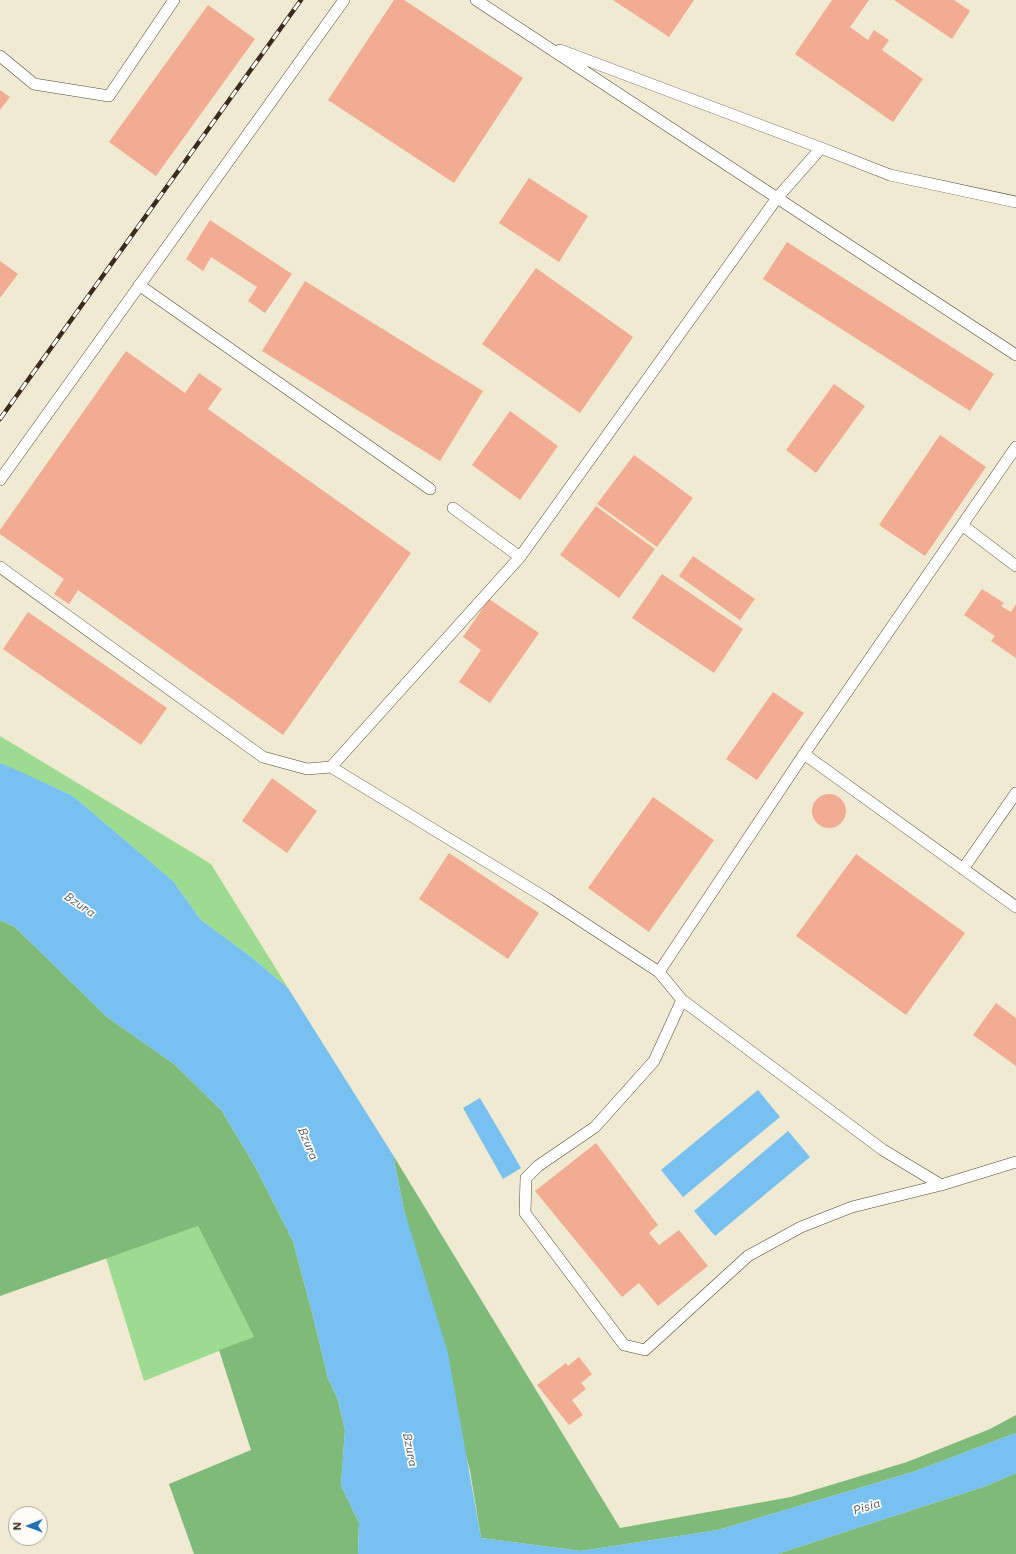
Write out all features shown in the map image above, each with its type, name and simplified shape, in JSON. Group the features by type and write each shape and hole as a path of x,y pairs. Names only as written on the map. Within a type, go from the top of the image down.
{"lane":[{"path":"0,56 34,84 109,96 174,0"},
{"path":"0,480 344,0"},
{"path":"476,0 1016,355"},
{"path":"541,42 890,175 1016,202"},
{"path":"332,767 520,557 778,198 822,148"},
{"path":"139,285 430,489"},
{"path":"659,972 804,754 1016,447"},
{"path":"453,508 520,557"},
{"path":"962,525 1016,566"},
{"path":"0,567 263,758 308,769 332,767 546,898 659,972 682,1000 883,1150 941,1185"},
{"path":"804,754 1016,907"},
{"path":"963,869 1016,793"},
{"path":"682,1000 654,1061 595,1127 538,1166 526,1178 525,1213 624,1345 645,1350 748,1256 801,1227 852,1207 941,1185 1016,1162"}],"green space":[{"path":"0,736 211,864 288,988 250,956 201,920 173,881 73,796 0,763"},
{"path":"0,920 15,927 107,1017 174,1064 222,1111 256,1168 293,1241 328,1378 338,1400 345,1430 341,1485 359,1523 358,1554 194,1554 169,1484 251,1450 219,1350 254,1337 198,1226 0,1296"},
{"path":"393,1155 620,1528 791,1497 907,1462 990,1429 1016,1415 1016,1433 913,1472 718,1530 581,1551 481,1538 470,1471 404,1210"},
{"path":"198,1226 254,1337 144,1381 106,1258"},
{"path":"1016,1473 1016,1554 777,1554 986,1486"}],"water":[{"path":"0,763 73,796 173,881 201,920 250,956 288,988 393,1155 404,1210 448,1353 481,1538 581,1551 718,1530 913,1472 1016,1433 1016,1473 986,1486 777,1554 358,1554 359,1523 341,1485 345,1430 338,1400 328,1378 293,1241 256,1168 222,1111 174,1064 107,1017 15,927 0,920"},
{"path":"758,1090 780,1117 683,1197 661,1170"},
{"path":"480,1098 521,1168 503,1179 463,1108"},
{"path":"788,1131 810,1157 715,1236 694,1211"}],"building":[{"path":"394,0 404,0 523,78 454,183 328,100"},
{"path":"613,0 694,0 669,37"},
{"path":"832,0 869,0 850,27 868,40 874,30 889,40 882,50 923,79 893,122 795,54"},
{"path":"894,0 954,0 970,11 952,39"},
{"path":"208,5 255,39 156,176 109,142"},
{"path":"0,90 10,97 0,110"},
{"path":"529,178 588,216 559,262 499,223"},
{"path":"210,220 292,274 265,313 248,301 257,287 211,257 203,271 186,259"},
{"path":"787,242 994,374 970,411 763,279"},
{"path":"0,261 18,274 0,298"},
{"path":"536,268 633,337 580,413 482,344"},
{"path":"305,281 483,391 440,461 262,351"},
{"path":"126,351 185,393 199,373 222,389 208,409 411,553 283,735 78,590 69,604 54,594 64,579 0,534 0,530"},
{"path":"834,384 865,406 816,473 786,450"},
{"path":"510,411 558,446 520,500 472,465"},
{"path":"940,435 986,467 925,556 879,525"},
{"path":"634,455 693,498 657,547 597,504"},
{"path":"596,506 655,549 619,598 560,555"},
{"path":"693,556 755,599 740,620 679,576"},
{"path":"662,574 743,629 714,673 632,618"},
{"path":"982,589 1004,603 1001,606 1011,612 1016,604 1016,658 991,641 995,636 964,615"},
{"path":"489,599 539,633 490,703 459,682 481,650 463,637"},
{"path":"28,612 167,708 141,745 3,649"},
{"path":"773,692 804,713 757,780 726,759"},
{"path":"272,778 317,811 287,853 242,821"},
{"path":"826,794 832,794 836,795 843,801 846,811 845,818 839,825 832,828 826,828 822,827 815,821 812,814 812,808 813,804 819,797"},
{"path":"653,797 714,840 649,932 588,888"},
{"path":"449,853 539,913 508,959 419,899"},
{"path":"856,854 965,933 906,1015 796,936"},
{"path":"996,1003 1016,1018 1016,1066 973,1035"},
{"path":"596,1143 658,1225 649,1233 659,1245 679,1230 708,1266 658,1306 639,1283 622,1297 535,1191"},
{"path":"579,1357 592,1374 581,1383 586,1389 572,1400 583,1415 569,1425 537,1385 566,1363 568,1366"}],"railway":[{"path":"0,419 301,0"}],"water label":[{"name":"Bzura","path":"80,905"},
{"name":"Bzura","path":"308,1144"},
{"name":"Bzura","path":"410,1450"},
{"name":"Pisia","path":"867,1507"}]}
